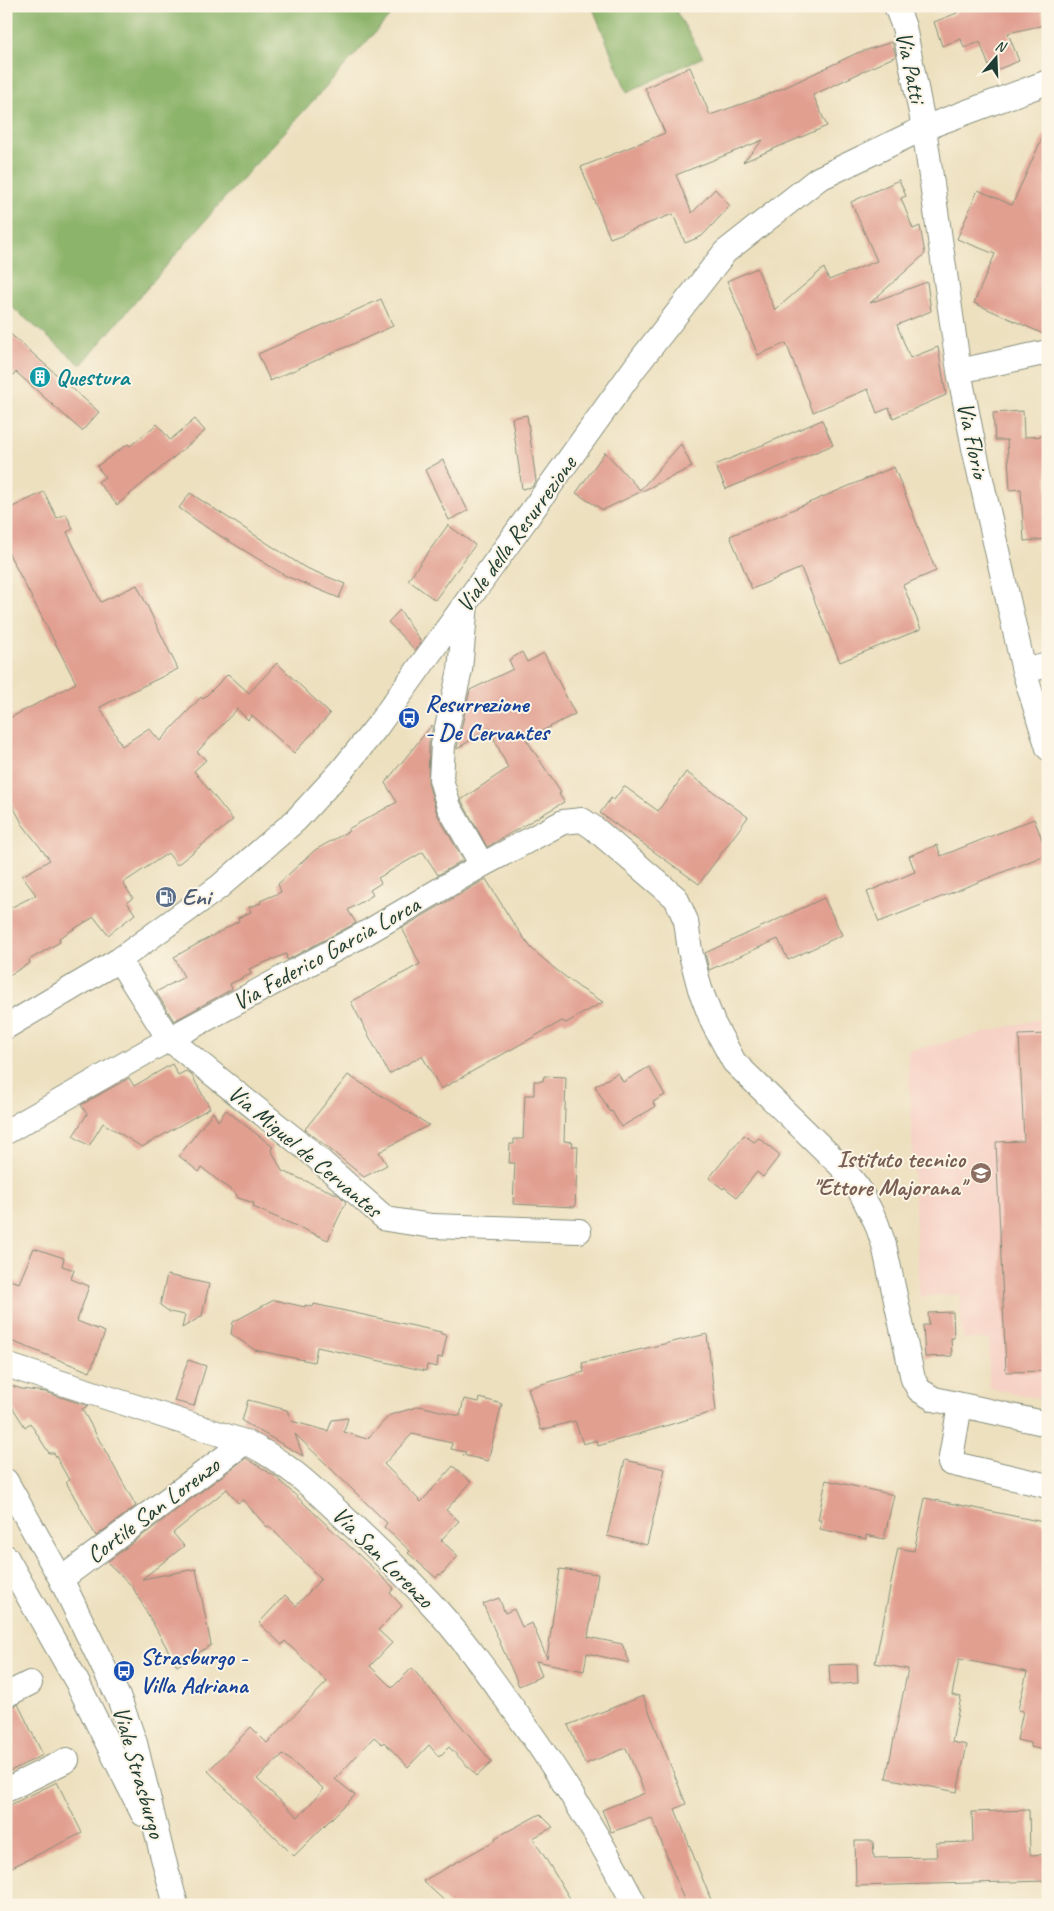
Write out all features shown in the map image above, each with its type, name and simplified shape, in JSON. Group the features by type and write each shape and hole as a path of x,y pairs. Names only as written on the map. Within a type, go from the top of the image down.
{"street":[{"name":"Via Patti","path":"896,6 904,27 924,128"},
{"name":"Viale della Resurrezione","path":"6,1027 119,960 219,887 296,820 342,770 376,728 636,366 725,252 818,179 924,128 1048,82"},
{"name":"Via Florio","path":"924,128 960,371 974,448 1025,675 1048,748"},
{"path":"960,371 1048,352"},
{"path":"466,604 460,670 442,745 441,779 449,807 482,865"},
{"path":"1025,675 1048,666"},
{"name":"Via Federico Garcia Lorca","path":"6,1132 168,1039 366,933 482,865 564,822 582,820 602,834 676,898 686,920 690,951 700,989 713,1023 734,1062 842,1167 859,1189 876,1222 884,1244 913,1379 919,1390 934,1399 1048,1424"},
{"name":"Via Miguel de Cervantes","path":"119,960 168,1039 308,1150 386,1219 432,1226 579,1231"},
{"name":"Via San Lorenzo","path":"6,1365 245,1442 264,1451 298,1476 374,1545 438,1612 494,1682 555,1769 593,1830 635,1905"},
{"path":"960,1405 950,1463 1048,1486"},
{"name":"Cortile San Lorenzo","path":"61,1579 245,1442"},
{"name":"Viale Strasburgo","path":"6,1481 61,1579 120,1701 135,1744 176,1905"},
{"name":"Viale Strasburgo","path":"6,1558 80,1689 161,1850"},
{"path":"57,1647 64,1652 78,1650 84,1646 87,1639 87,1630"},
{"path":"6,1695 30,1684"},
{"path":"6,1790 67,1760"}],"shaded area":[{"name":"Istituto tecnico \"Ettore Majorana\"","path":"1048,1017 1048,1400 989,1388 989,1339 963,1339 959,1294 919,1297 908,1051"}],"green space":[{"path":"6,6 399,6 222,201 81,365 6,302"},
{"path":"592,6 673,6 703,57 627,92"}],"building":[{"path":"955,6 1041,6 1044,25 1008,33 1019,61 991,72 980,42 964,48 961,39 942,46 934,22 957,13"},
{"path":"892,42 896,56 813,95 827,126 743,162 763,140 676,175 692,213 715,189 730,206 702,236 685,243 673,214 610,238 581,167 665,133 645,88 690,67 710,115 788,86 857,53"},
{"path":"1048,125 1048,336 974,303 995,254 957,239 978,190 1012,205"},
{"path":"899,180 906,196 901,198 913,229 920,226 925,254 870,303 927,282 931,311 897,325 910,358 938,347 946,395 893,418 889,408 877,413 868,389 813,412 786,343 758,355 727,281 757,268 775,310 824,268 829,280 877,261 851,202"},
{"path":"381,299 393,326 270,381 258,354"},
{"name":"Questura","path":"6,330 99,412 82,431 16,372 6,382"},
{"path":"1023,411 1024,437 1046,436 1048,539 1024,541 1021,489 1010,490 1007,440 995,440 993,413"},
{"path":"527,415 536,481 532,487 522,489 512,418"},
{"path":"195,419 205,431 117,505 98,482 105,477 97,466 128,444 130,446 157,424 170,440"},
{"path":"822,420 833,445 726,489 715,465"},
{"path":"681,444 692,467 603,510 576,493 605,452 640,490"},
{"path":"443,460 468,511 449,520 425,470"},
{"path":"894,467 936,571 903,585 921,629 840,662 801,568 752,589 730,536"},
{"path":"44,492 57,518 66,514 73,529 67,532 101,602 137,585 178,669 100,707 122,746 149,728 160,741 201,697 203,699 228,674 249,693 277,663 330,714 294,753 252,715 248,720 237,709 197,752 206,760 194,771 233,820 177,865 168,853 123,883 133,898 127,902 135,914 108,935 94,917 59,938 60,942 29,960 30,963 6,977 6,910 36,895 22,876 50,860 23,825 6,793 6,720 76,683 6,548 6,510"},
{"path":"190,493 304,567 345,584 339,598 286,576 206,527 179,508"},
{"path":"448,525 475,545 435,600 408,580"},
{"path":"400,610 421,642 415,650 388,622"},
{"path":"522,652 527,662 544,653 575,714 526,739 561,793 559,794 564,802 487,847 461,800 508,768 489,728 457,749 457,747 470,690 513,669 509,660"},
{"path":"432,725 429,744 428,783 437,814 463,860 438,875 423,852 378,878 381,883 370,890 373,895 348,910 356,923 287,960 286,954 249,969 251,974 230,984 232,989 174,1021 156,992 184,977 174,957 239,921 238,918 251,912 249,907 281,892 278,884 315,850 397,802 385,783"},
{"path":"686,772 748,817 699,884 600,813 611,798 614,800 624,786 658,811"},
{"path":"1034,819 1048,854 879,922 867,892 915,872 909,856 937,845 941,856"},
{"path":"486,879 513,923 532,949 580,988 603,1002 566,1023 562,1021 441,1089 422,1056 389,1074 351,1002 420,964 402,928"},
{"path":"824,898 842,935 788,960 778,939 709,970 705,953"},
{"path":"1048,1034 1048,1123 1043,1123 1048,1242 1048,1371 1006,1372 996,1142 1024,1141 1019,1035"},
{"path":"172,1064 178,1075 186,1071 191,1074 210,1108 142,1147 103,1123 89,1146 73,1136 87,1114 81,1105 129,1078 134,1086"},
{"path":"649,1067 665,1095 653,1102 655,1107 621,1127 595,1086 618,1073 623,1082"},
{"path":"348,1075 429,1125 379,1152 387,1165 364,1177 305,1129"},
{"path":"544,1076 566,1077 564,1141 573,1142 572,1146 578,1146 575,1207 513,1204 515,1163 509,1163 510,1144 514,1144 514,1139 523,1139 525,1095 534,1095 534,1081 543,1081"},
{"path":"226,1110 273,1147 271,1149 282,1171 339,1195 346,1202 328,1240 253,1207 254,1203 238,1198 236,1194 202,1168 199,1172 179,1156 213,1112 218,1121"},
{"path":"744,1135 754,1142 759,1138 780,1155 763,1177 757,1172 737,1197 709,1178"},
{"path":"34,1248 64,1258 62,1266 74,1270 71,1279 89,1286 77,1321 105,1332 90,1372 6,1339 6,1279 19,1283"},
{"path":"167,1275 209,1284 202,1316 182,1328 185,1315 170,1312 160,1305"},
{"path":"274,1300 305,1307 305,1305 313,1307 314,1304 441,1332 441,1334 447,1335 442,1358 438,1357 437,1367 427,1365 426,1371 317,1347 314,1362 255,1350 231,1334 233,1322"},
{"path":"953,1312 954,1338 951,1338 952,1356 925,1357 923,1325 929,1325 928,1313"},
{"path":"707,1334 716,1411 598,1446 597,1440 583,1444 575,1421 541,1430 528,1388 584,1372 582,1363"},
{"path":"188,1360 206,1366 194,1406 174,1401"},
{"path":"6,1384 22,1389 45,1392 88,1406 82,1409 136,1506 96,1536 66,1482 69,1480 54,1453 49,1453 30,1423 25,1427 6,1397"},
{"path":"480,1398 502,1404 488,1461 463,1455 466,1452 451,1449 452,1443 412,1434 384,1464 421,1502 453,1466 471,1482 446,1510 459,1521 441,1540 458,1556 436,1578 408,1553 410,1551 384,1527 387,1523 295,1434 303,1456 242,1421 248,1400 287,1410 291,1421 328,1431 332,1420 348,1418 344,1432 367,1439 390,1415 420,1406 460,1416 464,1399 479,1402"},
{"path":"246,1458 276,1477 394,1588 390,1593 402,1606 378,1630 392,1643 370,1666 392,1688 412,1668 492,1762 477,1776 449,1747 439,1757 429,1745 408,1767 384,1742 382,1744 374,1737 335,1779 355,1795 294,1856 208,1771 251,1727 267,1743 327,1682 285,1641 282,1645 259,1623 285,1595 296,1606 321,1579 269,1526 267,1527 243,1500 238,1503 227,1489 173,1533 184,1546 142,1579 196,1569 211,1645 177,1666 132,1586 107,1562","holes":["283,1754 324,1789 298,1817 257,1779"]},
{"path":"625,1460 665,1469 647,1545 607,1536"},
{"path":"826,1480 894,1495 884,1539 866,1535 866,1539 820,1529 821,1520 818,1520"},
{"path":"925,1498 1048,1523 1048,1751 1030,1747 1030,1743 1017,1740 1023,1711 1018,1710 1027,1672 959,1659 952,1695 961,1697 952,1742 967,1745 957,1792 886,1778 908,1669 875,1663 898,1548 914,1551"},
{"path":"560,1569 598,1574 588,1637 622,1644 630,1663 587,1653 584,1671 536,1661 542,1676 519,1686 483,1604 499,1598 505,1613 514,1609 522,1627 532,1623 547,1658"},
{"path":"857,1664 858,1683 830,1685 829,1665"},
{"path":"643,1696 686,1804 675,1809 713,1905 686,1905 652,1818 611,1832 602,1810 645,1793 626,1748 585,1764 568,1725"},
{"path":"18,1704 43,1755 6,1773 6,1709"},
{"path":"57,1782 82,1833 6,1870 6,1807"},
{"path":"1029,1810 1030,1853 1031,1855 1048,1854 1048,1881 856,1886 855,1841 873,1841 874,1858 937,1857 936,1843 973,1842 972,1812"},
{"path":"540,1814 553,1827 533,1838 574,1905 449,1905 423,1881 496,1840 495,1838"}],"place":[{"name":"Questura","path":"40,377"},
{"name":"Resurrezione - De Cervantes","path":"409,718"},
{"name":"Eni","path":"166,897"},
{"name":"Istituto tecnico \"Ettore Majorana\"","path":"981,1173"},
{"name":"Strasburgo - Villa Adriana","path":"124,1671"}]}
